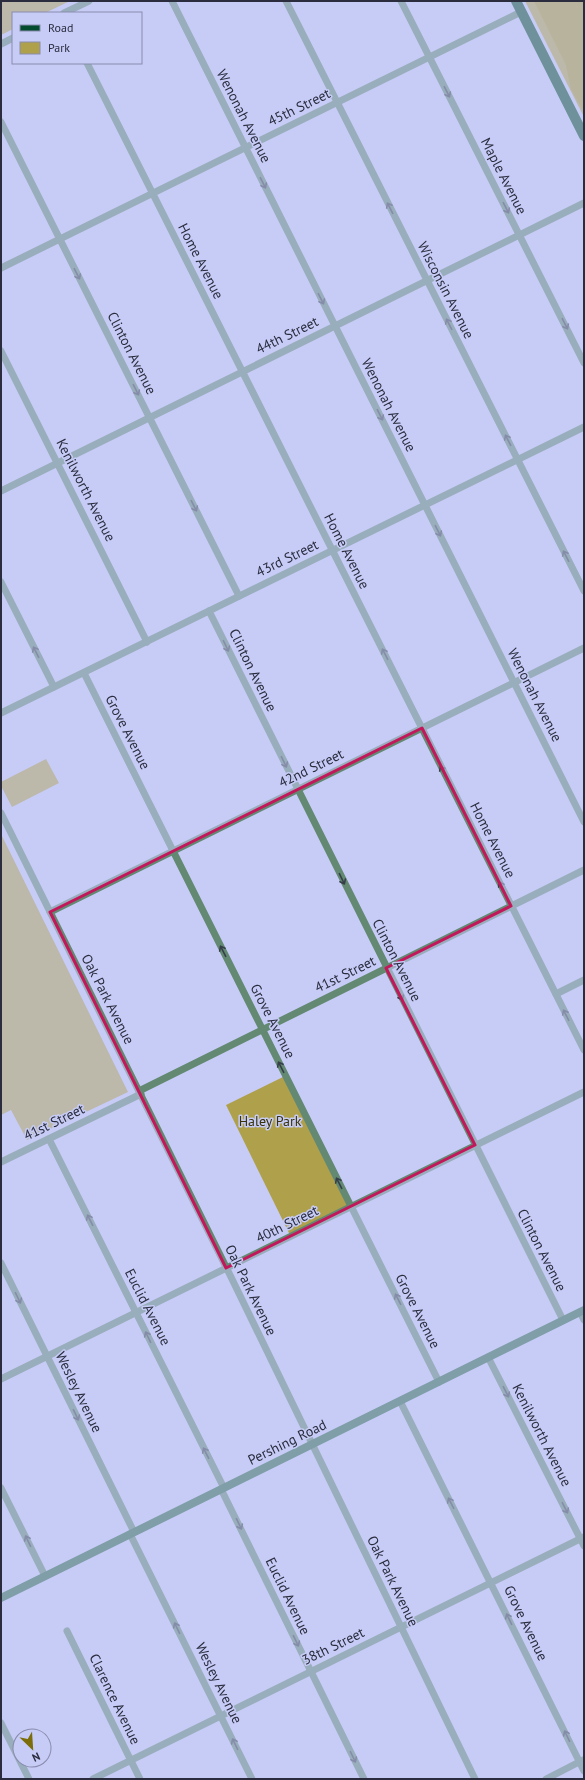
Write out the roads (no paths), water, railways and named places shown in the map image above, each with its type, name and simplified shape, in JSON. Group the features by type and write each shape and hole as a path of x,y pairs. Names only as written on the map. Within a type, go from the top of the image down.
{"main road":[{"path":"516,1 584,136"},
{"name":"Pershing Road","path":"1,1598 582,1311"}],"street":[{"path":"66,12 89,1"},
{"name":"Wenonah Avenue","path":"172,1 584,822"},
{"name":"Wisconsin Avenue","path":"286,1 584,591"},
{"name":"Maple Avenue","path":"401,1 584,362"},
{"name":"45th Street","path":"1,268 521,12"},
{"path":"1,44 12,38"},
{"name":"Home Avenue","path":"88,64 584,1050"},
{"name":"Clinton Avenue","path":"1,122 239,596"},
{"name":"44th Street","path":"1,491 584,203"},
{"name":"Kenilworth Avenue","path":"1,351 147,642"},
{"name":"43rd Street","path":"1,713 584,426"},
{"path":"1,582 54,687"},
{"name":"Clinton Avenue","path":"209,611 563,1320"},
{"name":"42nd Street","path":"50,912 584,648"},
{"name":"Grove Avenue","path":"84,673 439,1382"},
{"name":"Oak Park Avenue","path":"1,813 140,1092 475,1779"},
{"name":"41st Street","path":"1,1162 584,870"},
{"path":"556,994 584,980"},
{"name":"40th Street","path":"1,1379 584,1092"},
{"name":"Euclid Avenue","path":"49,1139 137,1312 364,1779"},
{"name":"Wesley Avenue","path":"1,1263 252,1779"},
{"path":"582,1311 584,1320"},
{"name":"Kenilworth Avenue","path":"488,1357 582,1538 584,1546"},
{"name":"Grove Avenue","path":"400,1401 582,1761 584,1771"},
{"path":"1,1488 45,1576"},
{"name":"38th Street","path":"93,1779 582,1538"},
{"name":"Clarence Avenue","path":"67,1631 140,1779"},
{"path":"1,1723 29,1779"},
{"path":"546,1779 582,1761"}],"park label":[{"name":"Haley Park","path":"270,1121"}]}
